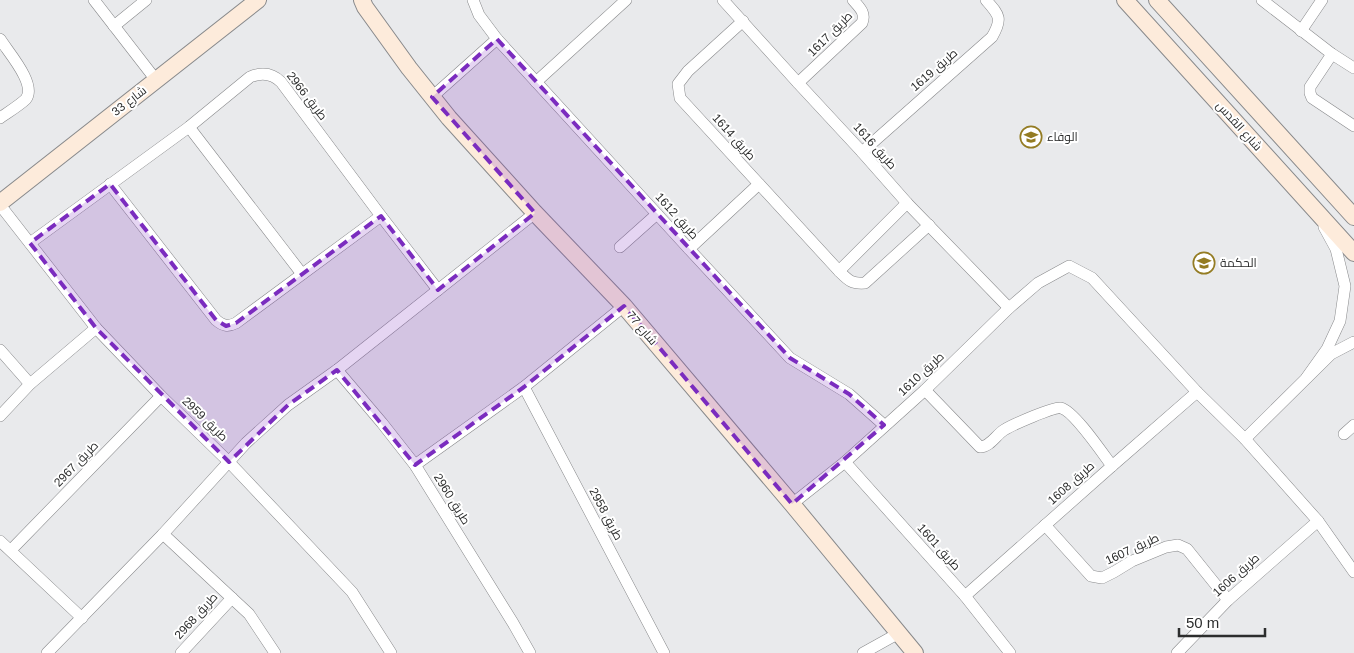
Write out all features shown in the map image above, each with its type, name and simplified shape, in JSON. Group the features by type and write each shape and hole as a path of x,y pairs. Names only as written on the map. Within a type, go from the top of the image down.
{"street":[{"path":"94,0 156,80"},
{"path":"114,26 146,0"},
{"name":"شارع 33","path":"0,204 258,0"},
{"name":"طريق 1612","path":"473,0 479,15 497,39 790,358 849,394 884,425"},
{"path":"536,82 626,0"},
{"name":"طريق 1616","path":"723,0 907,203 1008,308"},
{"name":"طريق 1617","path":"798,83 862,23 864,18 863,12 853,0"},
{"name":"طريق 1619","path":"862,152 992,37 999,22 998,12 986,0"},
{"name":"شارع القدس","path":"1125,0 1354,253"},
{"name":"شارع القدس","path":"1157,0 1354,217"},
{"path":"1262,0 1332,54 1354,68"},
{"path":"1301,30 1322,0"},
{"name":"شارع 77","path":"362,2 432,97 535,213 624,306 915,653"},
{"name":"طريق 1614","path":"743,21 688,71 678,84 680,98 851,282 865,283 929,225"},
{"path":"0,39 22,72 28,86 28,93 26,99 0,118"},
{"path":"432,97 497,39"},
{"path":"1332,54 1310,86 1310,93 1312,98 1354,126"},
{"name":"طريق 2966","path":"30,243 189,127 250,77 261,74 272,75 281,82 438,290"},
{"path":"189,127 302,274"},
{"path":"110,184 220,324 226,326 236,323 381,216"},
{"path":"689,249 759,184"},
{"path":"1328,188 1354,203"},
{"path":"839,271 907,203"},
{"name":"طريق 2959","path":"0,204 96,328 161,396 229,462 352,592 391,653"},
{"path":"1307,377 1327,349 1340,321 1345,286 1336,249 1312,206"},
{"path":"47,653 267,424 535,213"},
{"path":"620,247 657,214"},
{"name":"طريق 1610","path":"792,504 845,462 925,390 1008,308 1038,283 1069,266 1092,278 1197,392"},
{"path":"415,466 524,387 624,306"},
{"path":"0,416 30,384 96,328"},
{"path":"1245,439 1331,354 1354,342"},
{"path":"0,350 30,384"},
{"name":"طريق 2960","path":"337,370 382,423 415,466 530,653"},
{"name":"طريق 2958","path":"524,387 664,653"},
{"path":"925,390 980,447 986,446 1004,430 1047,410 1061,408 1071,413 1112,466"},
{"path":"1197,392 1245,439 1318,521 1354,572"},
{"name":"طريق 1608","path":"965,596 1197,392"},
{"name":"طريق 2967","path":"11,550 161,396"},
{"path":"1344,434 1354,425"},
{"name":"طريق 1601","path":"845,462 965,596 1010,653"},
{"name":"طريق 1606","path":"1177,653 1228,600 1318,521"},
{"name":"طريق 1607","path":"1045,525 1091,576 1102,578 1166,547 1178,545 1187,549 1228,600"},
{"path":"163,534 249,614 275,653"},
{"path":"0,541 82,618"},
{"name":"طريق 2968","path":"181,653 232,598"},
{"path":"863,653 899,633"}],"highlighted area":[{"path":"497,39 790,358 849,394 884,425 792,504 624,306 524,387 415,465 337,370 288,405 229,462 96,328 30,243 110,184 216,320 226,326 236,323 381,216 438,290 535,213 432,97"}],"place":[{"name":"الوفاء","path":"1031,137"},
{"name":"الحكمة","path":"1204,263"}]}
